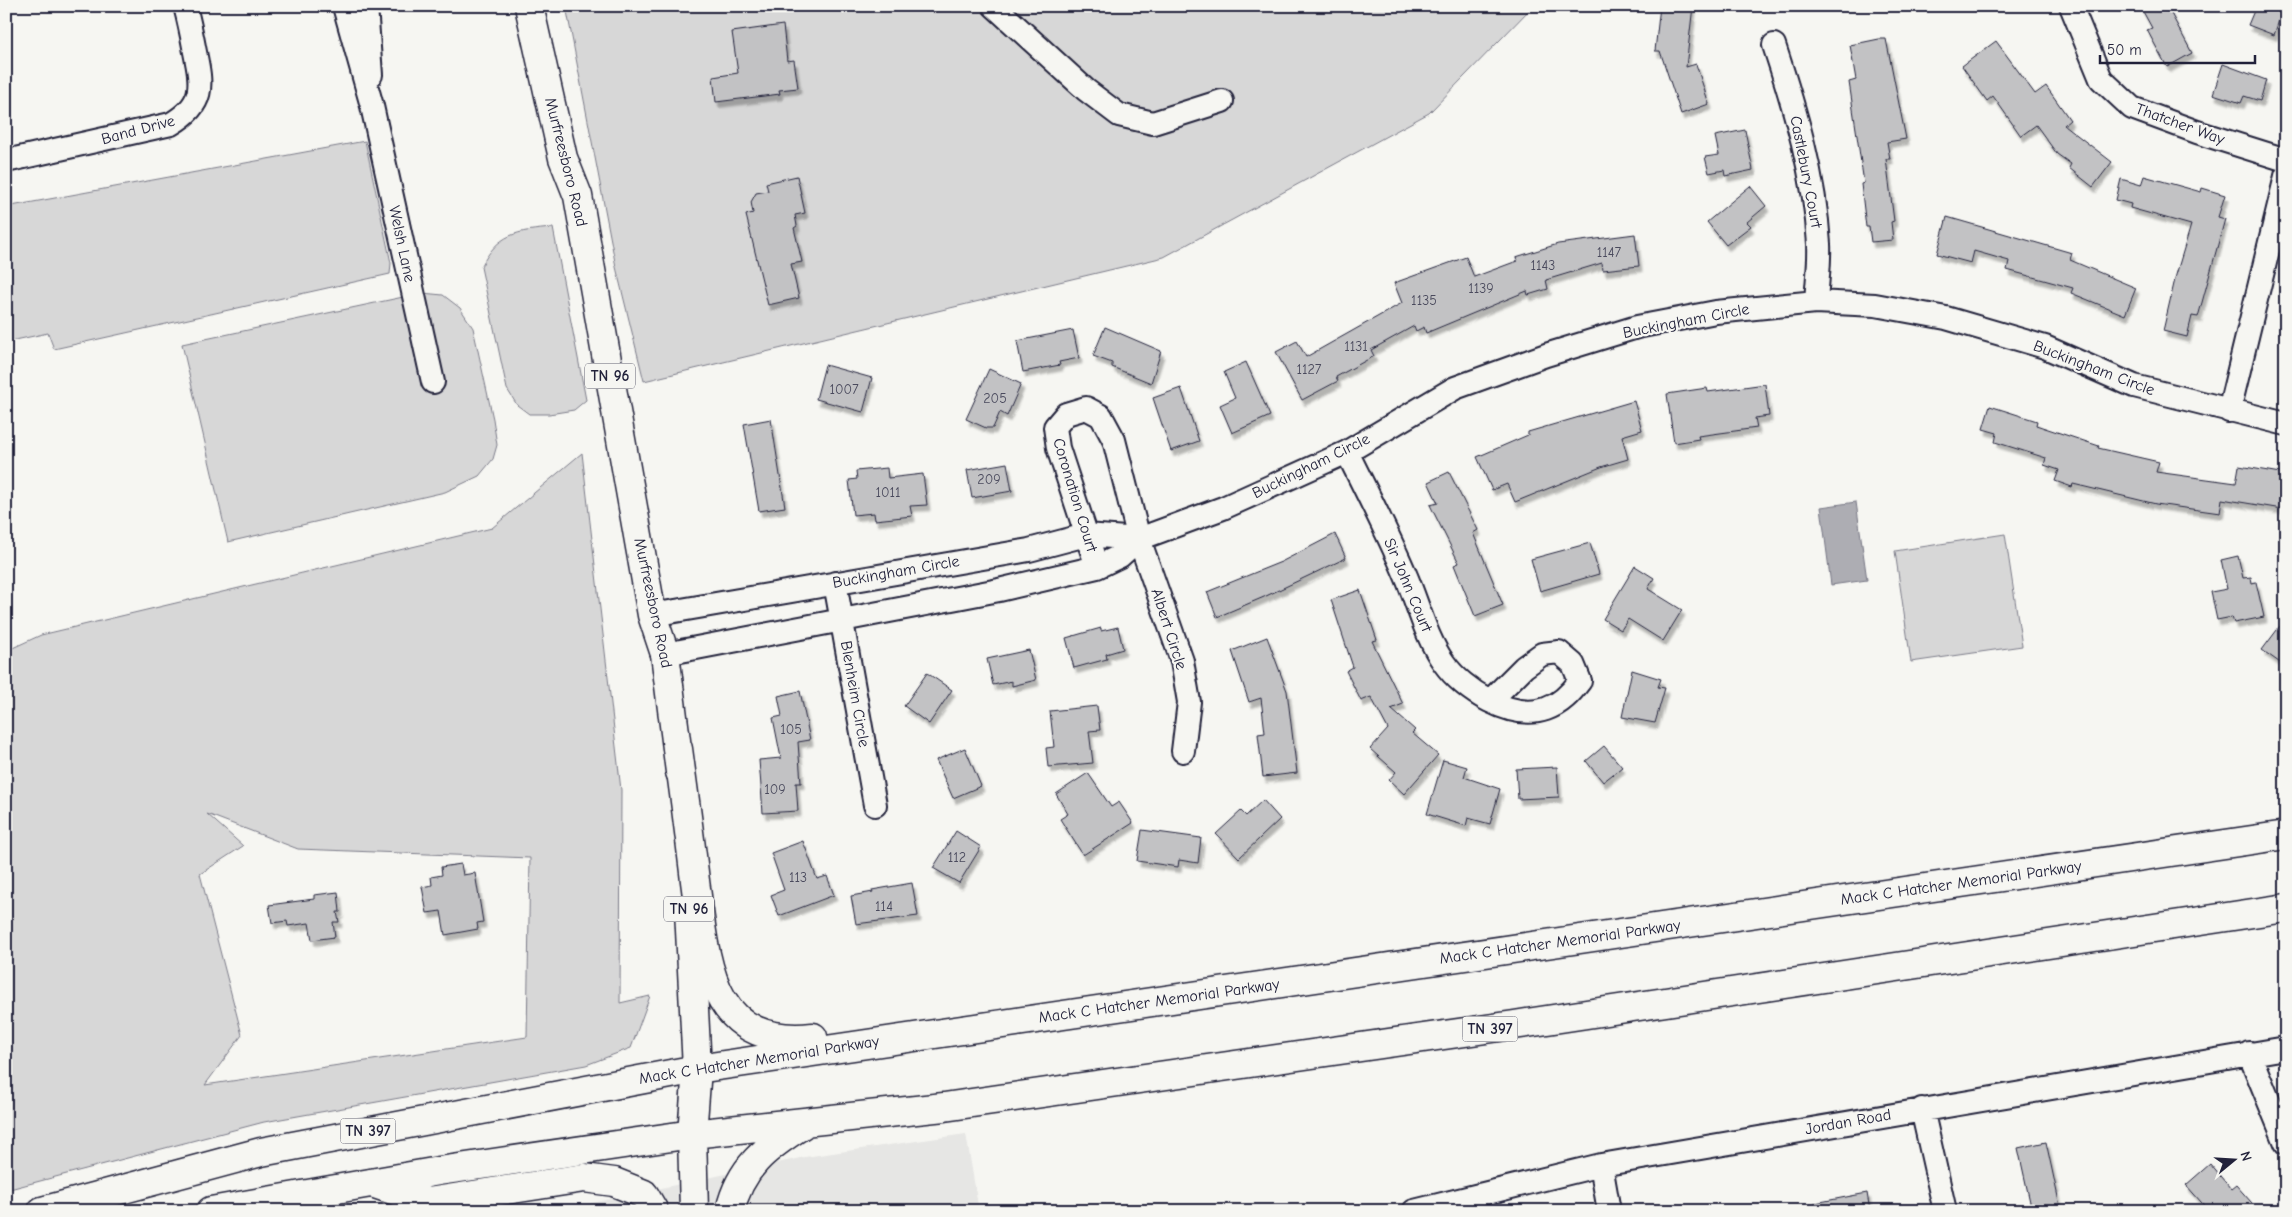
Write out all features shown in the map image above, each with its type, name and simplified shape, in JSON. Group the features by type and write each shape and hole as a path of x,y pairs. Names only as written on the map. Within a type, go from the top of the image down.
{"main road":[{"name":"Murfreesboro Road","path":"529,6 563,158 578,196 652,615 665,654 678,749 686,851 697,1069 692,1134 694,1211"},
{"path":"678,749 705,953 718,995 746,1026 769,1036 789,1040 845,1034 1039,1004 1071,1014"},
{"name":"Mack C Hatcher Memorial Parkway","path":"42,1211 261,1152 697,1069 2286,835"},
{"name":"TN 397","path":"212,1211 372,1182 692,1134 944,1107 1514,1025 2286,908"},
{"path":"730,1211 733,1196 752,1163 768,1147 806,1123"},
{"path":"372,1182 428,1202 584,1178 614,1182 644,1194 654,1211"}],"street":[{"name":"Band Drive","path":"6,161 171,124 182,118 198,96 201,82 184,6"},
{"name":"Welsh Lane","path":"344,6 372,106 433,382"},
{"name":"Welsh Lane","path":"366,6 371,57 372,106"},
{"path":"994,6 1086,90 1119,115 1153,123 1222,102"},
{"name":"Thatcher Way","path":"2071,6 2101,79 2132,108 2197,132 2286,160"},
{"name":"Castlebury Court","path":"1774,45 1794,106 1811,182 1819,245 1816,302"},
{"path":"2229,411 2286,176"},
{"name":"Buckingham Circle","path":"665,654 999,590 1097,567 1120,556 1139,539 1223,508 1347,452 1455,388 1546,355 1637,327 1716,312 1816,302 1875,305 1946,318 2045,347 2134,386 2286,424"},
{"name":"Coronation Court","path":"1097,567 1058,448 1055,427 1066,414 1086,408 1101,416 1114,440 1139,539"},
{"name":"Sir John Court","path":"1347,452 1397,555 1430,638 1443,663 1462,683 1490,701"},
{"name":"Buckingham Circle","path":"652,615 1029,550 1086,535 1139,539"},
{"name":"Albert Circle","path":"1139,539 1182,661 1189,702 1183,751"},
{"name":"Blenheim Circle","path":"836,583 875,805"},
{"name":"Jordan Road","path":"1414,1211 1601,1165 2286,1048"},
{"path":"2249,1053 2286,1143"},
{"path":"1922,1109 1945,1211"},
{"path":"1601,1165 1609,1211"}],"shaded area":[{"path":"566,6 1533,6 1429,113 1164,257 644,381 616,267"},
{"path":"365,141 391,263 390,274 54,349 48,333 6,342 6,207"},
{"path":"553,228 586,400 574,410 549,414 529,414 517,405 507,389 481,267 494,247 510,236"},
{"path":"422,293 443,295 460,308 473,328 497,445 493,459 479,476 445,492 228,542 182,344"},
{"path":"582,453 621,790 620,1003 650,996 631,1048 586,1065 264,1122 6,1190 6,651 41,635 492,528","holes":["207,814 298,849 530,858 527,1037 205,1085 242,1035 200,874 243,846"]},
{"path":"1856,502 1867,580 1831,585 1821,507"},
{"path":"2005,534 2022,646 1911,662 1895,551"},
{"path":"966,1134 979,1211 555,1211 805,1157"}],"building":[{"path":"1660,6 1693,6 1686,67 1696,64 1709,104 1681,114 1660,51 1655,51"},
{"path":"2140,6 2167,6 2192,53 2167,67 2147,30 2152,28"},
{"path":"2256,6 2284,6 2274,35 2248,25"},
{"path":"783,25 787,61 794,60 798,88 779,90 780,94 716,102 713,77 738,73 732,32"},
{"path":"1886,39 1906,139 1887,142 1890,159 1886,159 1894,221 1891,222 1893,240 1871,242 1869,227 1866,227 1861,184 1864,183 1849,82 1856,80 1850,45"},
{"path":"1996,41 2035,94 2046,86 2070,120 2064,125 2112,162 2093,187 2069,168 2071,164 2057,154 2036,125 2021,136 1993,96 1987,101 1962,66"},
{"path":"2223,64 2266,80 2260,101 2244,96 2241,103 2213,94"},
{"path":"1745,130 1753,170 1725,176 1724,170 1709,173 1705,157 1719,155 1715,136"},
{"path":"797,176 805,213 795,215 797,226 794,228 802,262 791,264 799,298 768,305 746,215 753,213 751,202 756,193 768,191 766,183"},
{"path":"2144,176 2201,192 2202,188 2225,195 2218,217 2225,219 2198,317 2192,316 2187,337 2163,331 2176,275 2191,225 2130,208 2131,204 2116,200 2121,179 2141,185"},
{"path":"1750,186 1766,206 1747,222 1751,226 1726,245 1707,222"},
{"path":"1947,217 2072,253 2070,260 2136,288 2125,315 2071,293 2073,288 2007,270 2009,261 1974,251 1971,263 1937,254"},
{"path":"1635,234 1639,266 1603,270 1602,263 1546,280 1548,289 1528,295 1527,291 1426,333 1424,327 1416,331 1414,326 1371,350 1374,356 1336,377 1338,381 1302,400 1276,352 1297,341 1306,357 1402,303 1394,283 1466,257 1474,277 1517,261 1516,257 1558,244"},
{"path":"1105,327 1161,351 1151,383 1112,367 1112,363 1093,356"},
{"path":"1073,330 1079,358 1059,362 1060,365 1023,372 1017,341"},
{"path":"1246,362 1270,416 1232,433 1220,405 1235,398 1224,372"},
{"path":"825,365 872,378 863,412 816,399"},
{"path":"989,369 1021,384 1007,416 1000,412 993,428 986,428 966,419"},
{"path":"1765,384 1769,416 1755,418 1757,428 1698,436 1699,439 1674,443 1667,394 1707,388 1708,392"},
{"path":"1181,388 1199,441 1171,451 1153,398"},
{"path":"1634,401 1642,430 1622,436 1628,459 1601,467 1515,502 1507,484 1492,490 1477,457 1528,435 1528,432"},
{"path":"1990,406 2037,421 2036,425 2099,446 2098,448 2159,462 2156,472 2236,483 2239,466 2286,474 2286,500 2283,500 2282,509 2222,499 2220,513 2156,504 2073,484 2072,487 2055,481 2059,470 2044,465 2046,458 1995,442 1997,433 1983,429"},
{"path":"771,419 785,507 759,511 744,424"},
{"path":"1007,463 1012,491 972,498 967,470"},
{"path":"887,468 888,478 923,474 927,505 910,506 912,516 875,520 874,513 853,515 849,480 857,479 856,471"},
{"path":"1449,472 1478,530 1473,533 1503,605 1475,616 1454,565 1459,563 1430,505 1438,503 1428,482"},
{"path":"1335,534 1346,558 1217,617 1207,592 1281,562"},
{"path":"1590,543 1599,574 1540,591 1531,559"},
{"path":"2238,556 2243,578 2251,577 2252,583 2256,582 2264,617 2234,623 2232,617 2217,620 2211,592 2227,589 2221,560"},
{"path":"1635,566 1654,578 1648,589 1682,610 1663,641 1628,619 1621,630 1603,619"},
{"path":"1360,590 1377,640 1372,641 1403,704 1391,709 1415,730 1412,733 1438,755 1404,794 1389,780 1396,772 1370,749 1388,729 1371,697 1361,701 1346,671 1353,667 1331,600"},
{"path":"2286,618 2286,667 2262,650"},
{"path":"1118,627 1123,649 1106,654 1107,659 1074,668 1066,638 1101,628 1101,631"},
{"path":"1267,637 1287,691 1297,773 1263,777 1258,734 1265,733 1261,698 1249,702 1232,651"},
{"path":"1029,650 1036,680 1012,686 1012,681 993,685 987,659"},
{"path":"1632,670 1661,679 1658,687 1665,688 1655,723 1622,717"},
{"path":"927,673 952,690 929,724 904,706"},
{"path":"800,691 810,740 798,742 801,783 796,783 798,811 763,813 759,760 781,758 773,718 782,716 778,696"},
{"path":"1097,706 1100,730 1089,731 1093,763 1048,767 1046,748 1054,747 1050,711"},
{"path":"1604,746 1622,767 1603,782 1586,761"},
{"path":"965,748 981,786 953,798 936,760"},
{"path":"1443,760 1467,767 1464,777 1500,789 1490,824 1468,818 1466,826 1427,814"},
{"path":"1557,767 1559,797 1518,799 1516,769"},
{"path":"1088,773 1111,807 1119,802 1133,823 1083,855 1060,819 1068,814 1056,794"},
{"path":"1263,800 1280,819 1239,858 1216,834 1241,811 1246,816"},
{"path":"1142,830 1201,838 1198,863 1179,860 1178,867 1137,861"},
{"path":"956,831 981,847 959,883 933,868"},
{"path":"803,841 817,879 827,876 834,895 779,916 771,895 784,890 771,853"},
{"path":"461,864 463,875 475,873 483,922 477,923 478,929 445,935 441,911 427,913 422,887 432,885 431,877 442,875 441,867"},
{"path":"912,883 918,916 856,924 851,896"},
{"path":"338,892 340,912 337,912 339,922 333,922 335,937 312,940 309,923 288,926 287,921 272,923 269,905 314,899 314,895"},
{"path":"2046,1142 2061,1211 2032,1211 2018,1148"},
{"path":"2210,1164 2231,1189 2236,1185 2259,1211 2209,1211 2186,1185"},
{"path":"1867,1193 1870,1211 1816,1211 1815,1203"}]}
